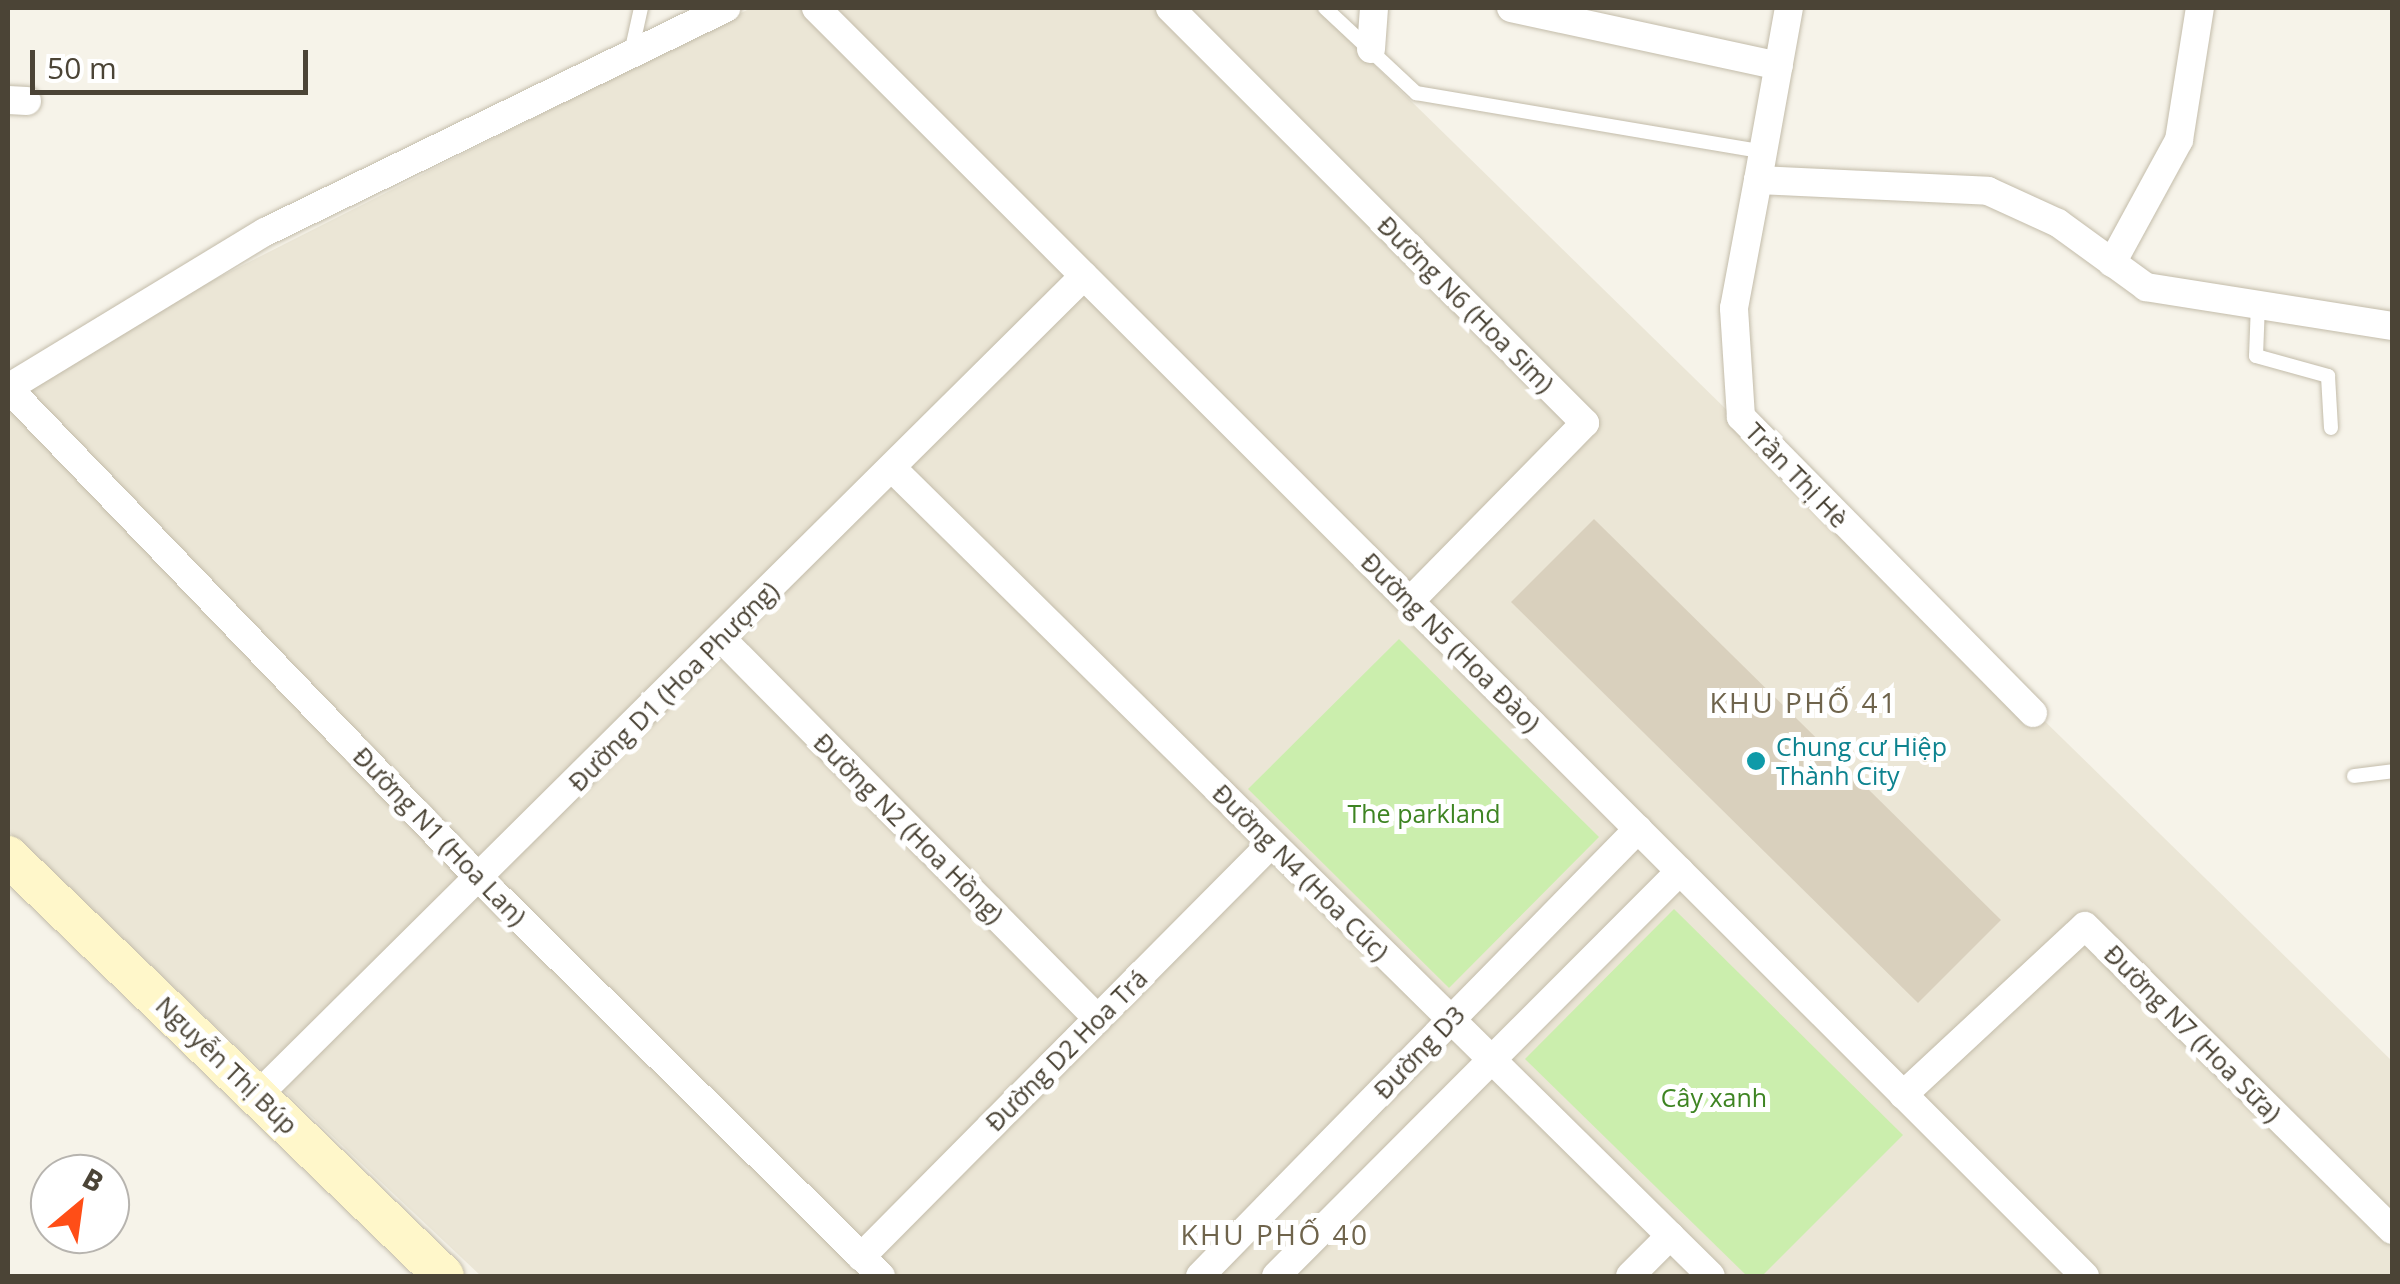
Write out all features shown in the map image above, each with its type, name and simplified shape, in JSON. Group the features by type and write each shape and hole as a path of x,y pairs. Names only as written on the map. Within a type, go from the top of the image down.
{"street":[{"path":"8,388 265,232 726,8"},
{"name":"Đường N5 (Hoa Đào)","path":"816,8 2085,1276"},
{"name":"Đường N6 (Hoa Sim)","path":"1170,8 1586,423 1410,601"},
{"path":"1370,49 1374,8"},
{"path":"1511,8 1778,66"},
{"name":"Trần Thị Hè","path":"1789,8 1734,308 1736,409 2033,712"},
{"path":"2112,263 2179,140 2200,8"},
{"path":"1758,180 1988,191 2058,223 2146,287 2392,326"},
{"name":"Đường D1 (Hoa Phượng)","path":"259,1094 1084,276"},
{"name":"Đường N1 (Hoa Lan)","path":"8,388 480,879 871,1267"},
{"name":"Đường N4 (Hoa Cúc)","path":"892,468 1711,1276"},
{"name":"Đường N2 (Hoa Hồng)","path":"722,638 1098,1019"},
{"name":"Đường D3","path":"1200,1276 1638,829"},
{"name":"Đường D2 Hoa Trá","path":"871,1267 1098,1019 1272,843"},
{"name":"Nguyễn Thị Búp","path":"8,856 444,1276"},
{"path":"1276,1276 1680,871"},
{"name":"Đường N7 (Hoa Sữa)","path":"1904,1095 2085,926 2392,1230"},
{"path":"1630,1276 1670,1236"}],"lane":[{"path":"631,53 641,8"},
{"path":"1325,8 1416,93 1763,152"},
{"path":"2258,304 2256,356 2328,376 2330,428"},
{"path":"2354,776 2392,771"}],"shaded area":[{"path":"751,8 1316,8 2392,1061 2392,1276 481,1276 8,831 8,384"}],"green space":[{"name":"The parkland","path":"1399,639 1599,837 1449,988 1248,789"},
{"name":"Cây xanh","path":"1674,909 1903,1135 1762,1276 1747,1276 1525,1059"}],"building":[{"name":"Chung cư Hiệp Thành City","path":"1594,519 2001,920 1918,1003 1511,602"}],"place":[{"name":"Chung cư Hiệp Thành City","path":"1756,761"}],"district":[{"name":"KHU PHỐ 41","path":"1804,702"},
{"name":"KHU PHỐ 40","path":"1275,1234"}]}
